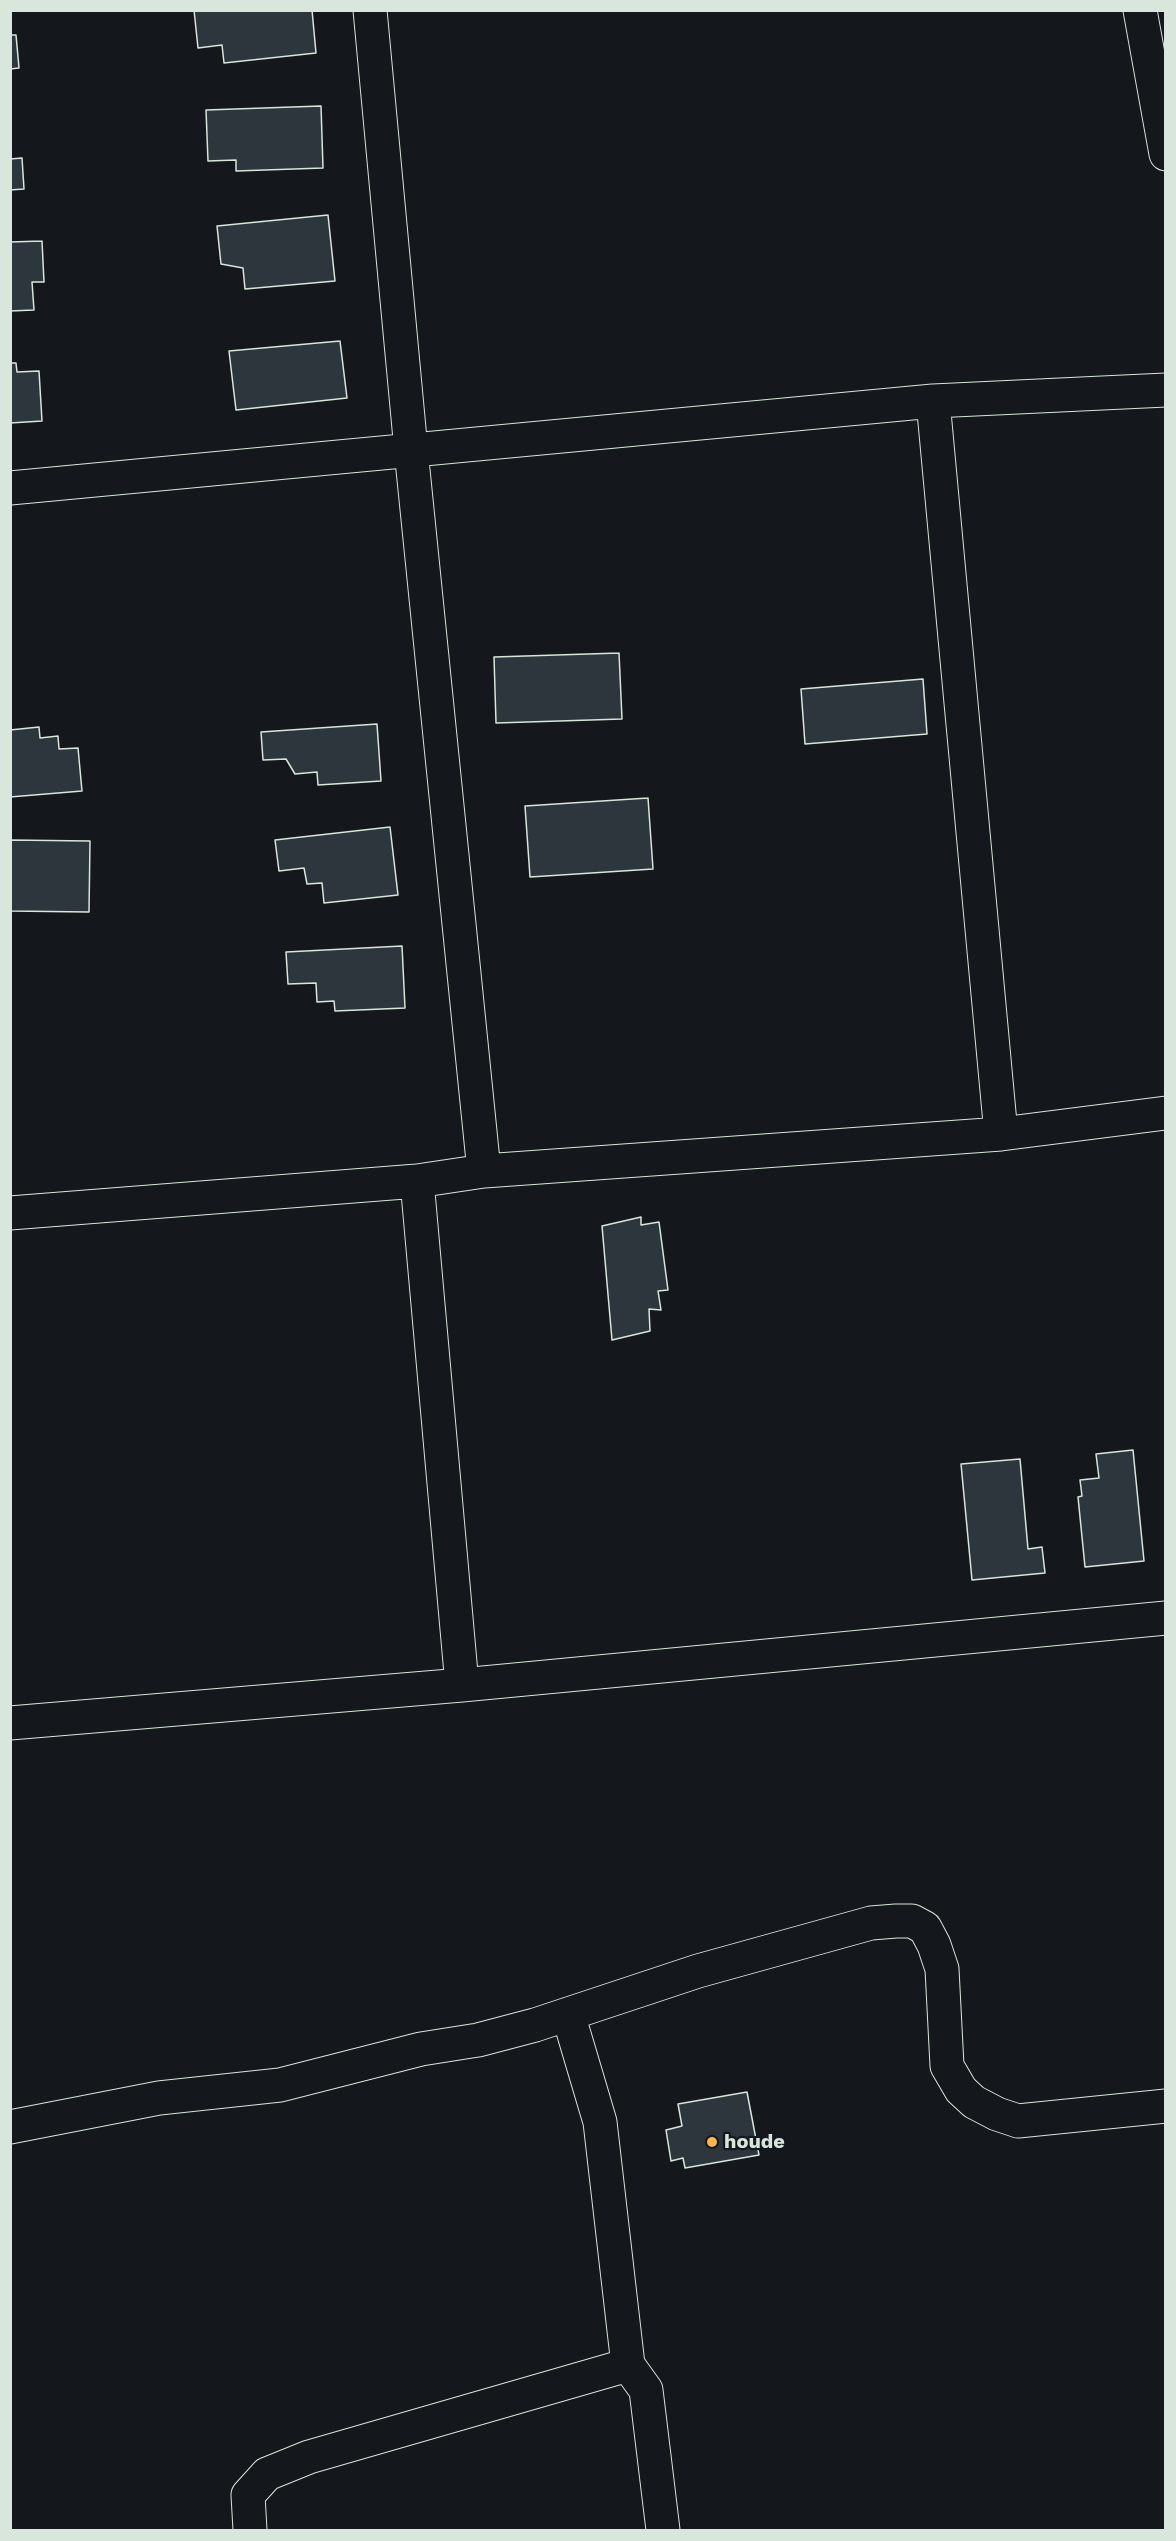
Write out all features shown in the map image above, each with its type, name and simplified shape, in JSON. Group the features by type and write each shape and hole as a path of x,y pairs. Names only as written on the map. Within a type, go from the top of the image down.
{"street":[{"path":"370,10 411,450 484,1171"},
{"path":"1140,10 1166,154"},
{"path":"10,489 933,401 1166,390"},
{"path":"933,401 1001,1134"},
{"path":"10,1213 417,1181 484,1171 1001,1134 1166,1113"},
{"path":"417,1181 462,1685"},
{"path":"10,1723 462,1685 1166,1618"},
{"path":"10,2127 159,2098 280,2085 421,2049 478,2040 568,2014 698,1971 871,1923 912,1921 925,1928 942,1969 947,2066 961,2090 974,2102 997,2114 1018,2121 1166,2106"},
{"path":"568,2014 600,2122 628,2364 646,2390 663,2530"},
{"path":"250,2530 248,2495 267,2474 309,2457 628,2364"}],"building":[{"path":"194,10 312,10 316,53 224,63 222,45 198,48"},
{"path":"10,35 16,35 19,68 10,69"},
{"path":"321,106 323,168 236,171 236,160 208,161 206,110"},
{"path":"22,158 24,189 10,190 10,159"},
{"path":"328,215 335,281 245,289 243,268 221,264 217,226"},
{"path":"42,241 44,282 32,282 34,310 10,311 10,242"},
{"path":"340,341 347,398 236,410 229,351"},
{"path":"10,363 16,363 17,372 39,371 42,421 10,423"},
{"path":"619,653 622,719 496,723 494,657"},
{"path":"923,679 927,734 805,744 801,689"},
{"path":"377,724 381,781 318,785 317,772 295,774 286,759 263,760 261,732"},
{"path":"39,727 40,738 58,736 59,749 78,748 82,791 10,797 10,730"},
{"path":"648,798 653,869 530,877 525,806"},
{"path":"390,827 398,895 324,903 322,883 307,884 304,868 279,871 275,840"},
{"path":"10,840 90,841 89,912 10,911"},
{"path":"402,946 405,1008 335,1011 334,1001 317,1002 316,983 288,984 286,952"},
{"path":"641,1217 641,1225 659,1222 668,1290 658,1291 661,1310 649,1309 650,1331 612,1340 602,1226"},
{"path":"1133,1450 1144,1561 1085,1567 1078,1497 1082,1496 1080,1480 1099,1478 1096,1454"},
{"path":"1020,1459 1028,1549 1042,1547 1045,1573 972,1580 961,1464"},
{"name":"houde","path":"747,2092 759,2155 685,2168 683,2158 671,2161 666,2130 682,2126 678,2104"}],"place":[{"name":"houde","path":"712,2142"}]}
